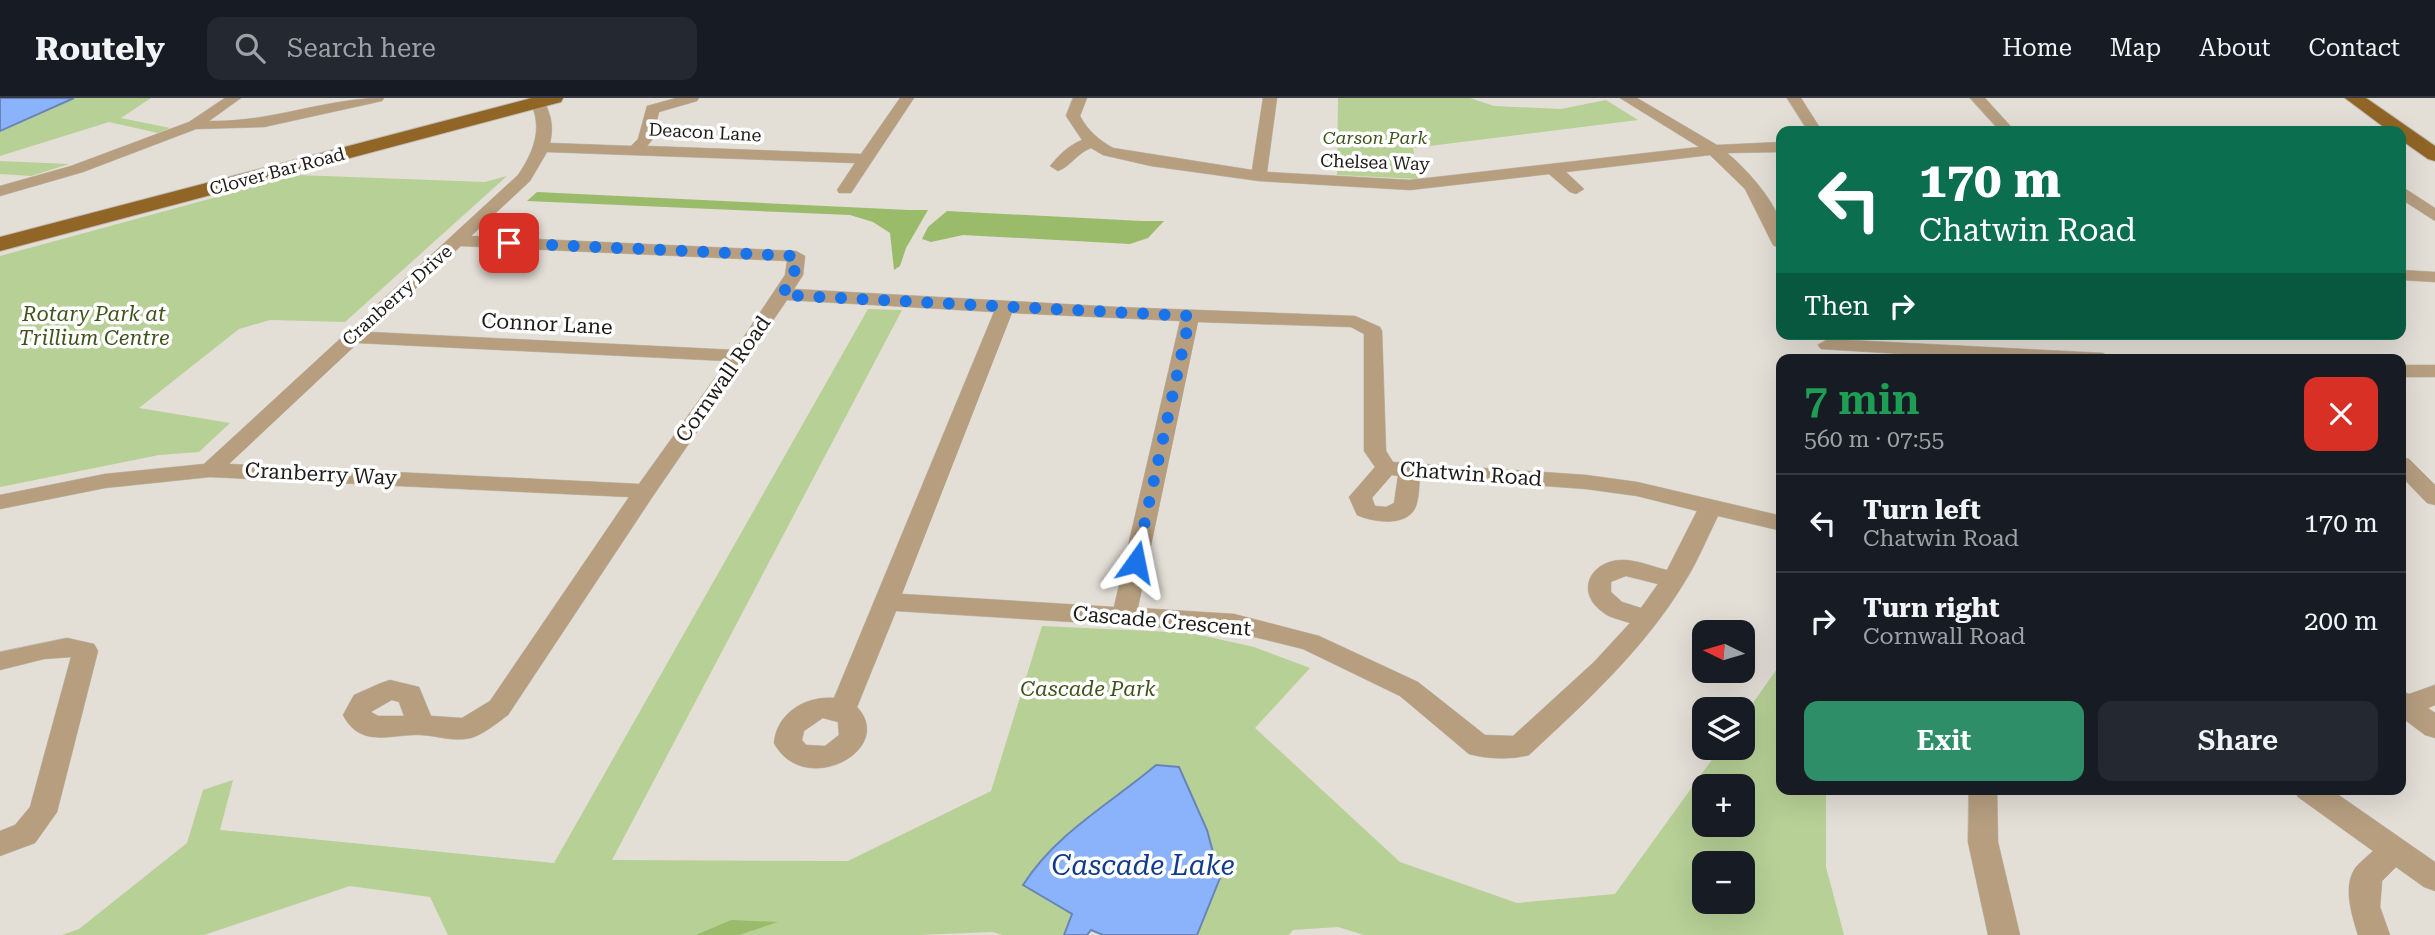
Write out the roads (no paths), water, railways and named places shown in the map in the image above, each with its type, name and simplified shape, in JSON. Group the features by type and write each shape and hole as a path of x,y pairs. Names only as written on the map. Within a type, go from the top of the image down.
{"main road":[{"path":"2332,98 2372,126"},
{"path":"2354,98 2394,126"},
{"name":"Clover Bar Road","path":"0,233 538,99"},
{"name":"Clover Bar Road","path":"0,244 538,99"},
{"path":"2406,135 2435,155"},
{"path":"2406,151 2435,171"}],"street":[{"path":"0,191 77,169 194,125 234,98"},
{"path":"194,125 221,127 262,124 377,98"},
{"path":"638,148 645,140 652,109 692,98"},
{"path":"845,190 907,98"},
{"path":"1058,166 1074,149 1092,142 1079,128 1073,116 1080,98"},
{"path":"1259,177 1270,98"},
{"path":"1628,98 1712,150 1744,178 1774,216"},
{"path":"1794,98 1812,126"},
{"path":"1977,98 2003,126"},
{"path":"538,99 545,132 542,147"},
{"name":"Chelsea Way","path":"1092,142 1108,152 1259,177 1410,186 1712,150 1776,147"},
{"name":"Deacon Lane","path":"542,147 638,148 866,159"},
{"name":"Cranberry Drive","path":"210,470 524,177 540,155 542,147"},
{"path":"1553,169 1576,189"},
{"path":"2406,195 2435,216"},
{"name":"Cornwall Road","path":"420,724 453,730 468,728 499,708 645,491 782,295 794,275 796,256 457,241"},
{"path":"2406,274 2435,276"},
{"name":"Chatwin Road","path":"782,295 1355,322 1373,331 1375,451 1386,467 1410,471 1587,482 1637,489 1776,522"},
{"path":"842,710 1005,306"},
{"path":"1124,617 1190,316"},
{"name":"Connor Lane","path":"351,337 741,356"},
{"path":"1829,346 2002,354"},
{"path":"2406,371 2435,371"},
{"path":"1386,467 1360,497 1365,510 1374,514 1397,513 1405,506 1410,471"},
{"path":"2406,469 2435,498"},
{"name":"Cranberry Way","path":"0,502 126,477 210,470 645,491"},
{"name":"Cascade Crescent","path":"887,602 1234,623 1310,642 1409,689 1479,746 1519,747 1591,681 1626,644 1674,580 1711,506"},
{"path":"1645,619 1614,608 1599,594 1599,579 1614,569 1626,568 1674,580"},
{"path":"0,661 62,647 78,647 85,652 43,812 25,834 0,844"},
{"path":"2406,703 2435,695"},
{"path":"2406,707 2435,728"},
{"path":"1983,795 1983,842 2004,935"},
{"path":"2316,795 2435,878"},
{"path":"2374,935 2365,907 2367,876 2394,850"}],"water":[{"path":"0,98 74,98 0,131"},
{"name":"Cascade Lake","path":"1156,765 1179,767 1207,830 1220,878 1197,935 1103,935 1091,930 1087,935 1064,935 1072,914 1023,885 1067,834"}],"park label":[{"name":"Carson Park","path":"1375,137"},
{"name":"Rotary Park at Trillium Centre","path":"94,326"},
{"name":"Cascade Park","path":"1088,689"}]}
